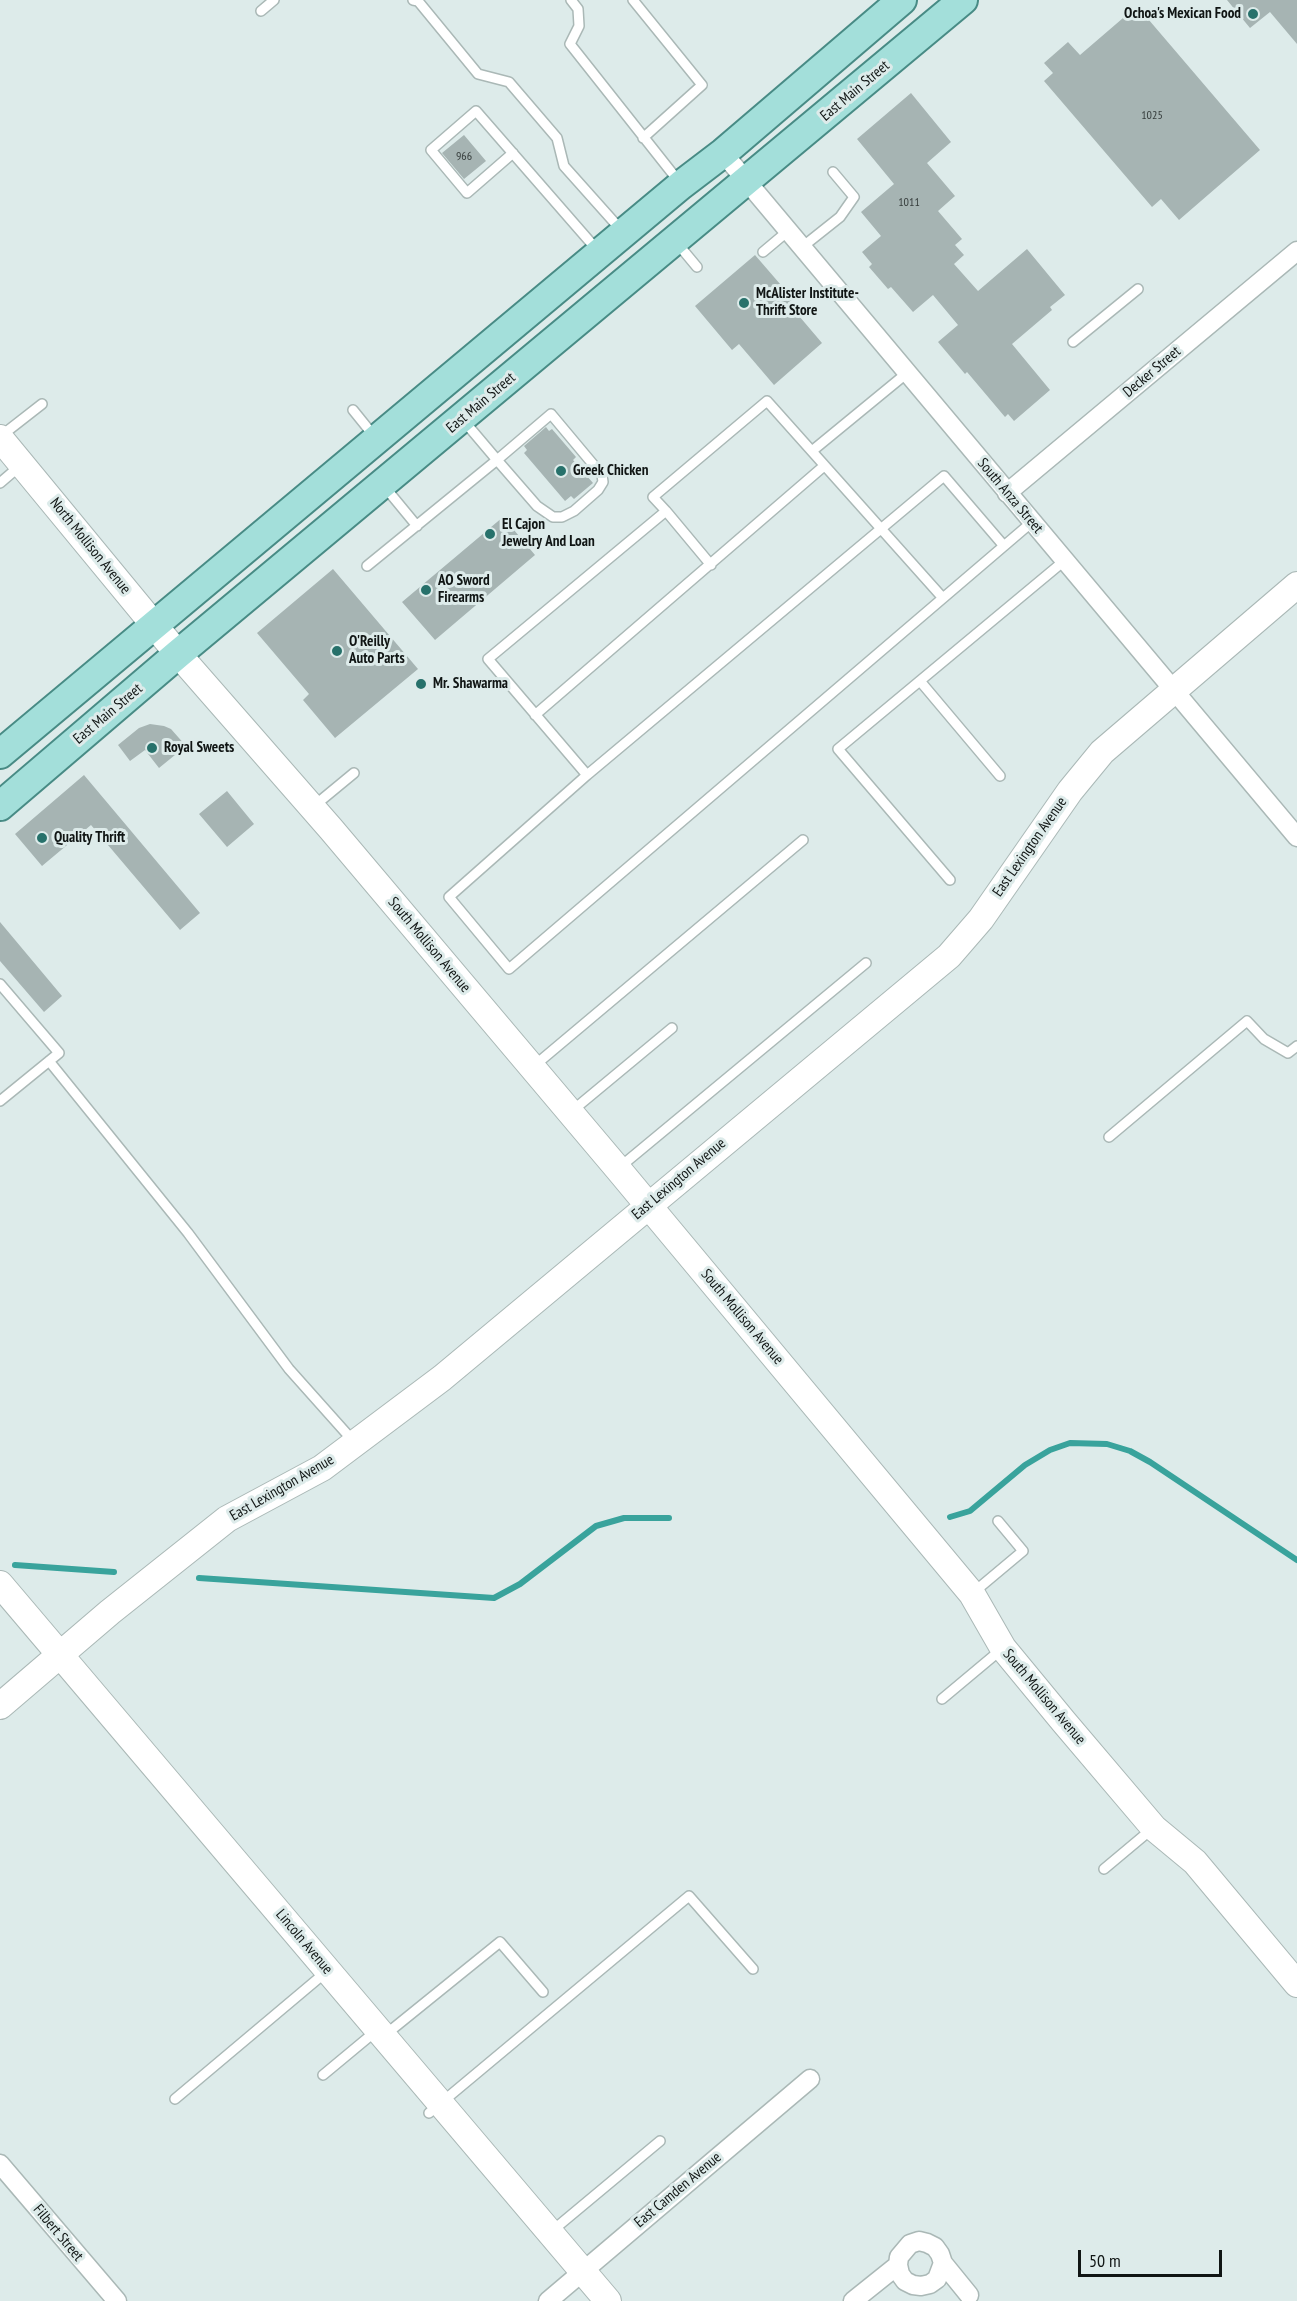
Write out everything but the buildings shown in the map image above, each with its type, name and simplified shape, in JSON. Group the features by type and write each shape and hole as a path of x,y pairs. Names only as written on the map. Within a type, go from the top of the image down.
{"main road":[{"path":"0,754 681,185 723,153 902,0"},
{"name":"East Main Street","path":"0,806 178,654 963,0"}],"street":[{"name":"South Anza Street","path":"723,153 1297,837"},
{"name":"Decker Street","path":"1007,493 1297,251"},
{"name":"North Mollison Avenue","path":"0,438 178,654"},
{"name":"East Lexington Avenue","path":"0,1706 110,1612 227,1519 322,1468 442,1378 949,956 981,920 1070,790 1102,752 1297,585"},
{"name":"South Mollison Avenue","path":"178,654 312,808 618,1169 972,1594 1003,1648 1154,1828 1195,1862 1297,1984"},
{"name":"Lincoln Avenue","path":"0,1584 381,2033 435,2108 550,2233 608,2301"},
{"name":"East Camden Avenue","path":"548,2301 810,2079"},
{"name":"Filbert Street","path":"0,2164 117,2301"},
{"path":"943,2262 937,2279 921,2286 905,2281 898,2265 903,2249 919,2241 927,2243 935,2247 943,2262 969,2295"},
{"path":"853,2301 898,2265"}],"lane":[{"path":"261,11 274,0"},
{"path":"417,0 478,74 509,82 557,138 564,166 624,233"},
{"path":"572,0 578,9 579,26 570,44 681,185"},
{"path":"633,0 702,85 643,138"},
{"path":"513,153 467,193 430,150 476,111 513,153 600,253"},
{"path":"801,248 840,217 854,197 833,172"},
{"path":"763,252 788,231"},
{"path":"676,241 697,267"},
{"path":"1073,342 1138,289"},
{"path":"812,451 907,373"},
{"path":"711,565 653,497 767,401 942,597"},
{"path":"0,438 42,404"},
{"path":"352,410 377,439"},
{"path":"367,566 417,526 497,459 551,414 602,475 603,482 598,490 574,511 562,517 553,518 537,506 497,459 462,419"},
{"path":"0,483 22,464"},
{"path":"536,715 824,466"},
{"path":"1004,546 944,476 587,776 449,897 509,969 942,597 1004,546 1032,522"},
{"path":"382,485 417,526"},
{"path":"587,776 488,660 666,511"},
{"path":"950,880 838,749 1064,561"},
{"path":"920,681 1000,776"},
{"path":"312,808 354,773"},
{"path":"532,1068 803,840"},
{"path":"618,1169 866,963"},
{"path":"0,984 59,1053 0,1101"},
{"path":"1108,1137 1246,1021 1264,1039 1288,1053 1297,1046"},
{"path":"570,1113 672,1028"},
{"path":"49,1060 188,1233 289,1370 355,1443"},
{"path":"972,1594 1023,1551 998,1521"},
{"path":"942,1699 1003,1648"},
{"path":"1104,1869 1154,1828"},
{"path":"435,2108 688,1896 753,1969"},
{"path":"322,2075 500,1942 543,1992"},
{"path":"175,2099 328,1971"},
{"path":"550,2233 660,2141"}],"waterway":[{"path":"950,1517 970,1511 1025,1465 1050,1450 1070,1443 1107,1444 1130,1451 1150,1462 1297,1560"},
{"path":"199,1578 494,1598 520,1584 596,1526 624,1518 669,1518"},
{"path":"15,1565 114,1572"}],"place":[{"name":"Ochoa's Mexican Food","path":"1253,14"},
{"name":"McAlister Institute- Thrift Store","path":"744,303"},
{"name":"Greek Chicken","path":"561,471"},
{"name":"El Cajon Jewelry And Loan","path":"490,534"},
{"name":"AO Sword Firearms","path":"426,590"},
{"name":"O'Reilly Auto Parts","path":"337,651"},
{"name":"Mr. Shawarma","path":"421,684"},
{"name":"Royal Sweets","path":"152,748"},
{"name":"Quality Thrift","path":"42,838"}]}
